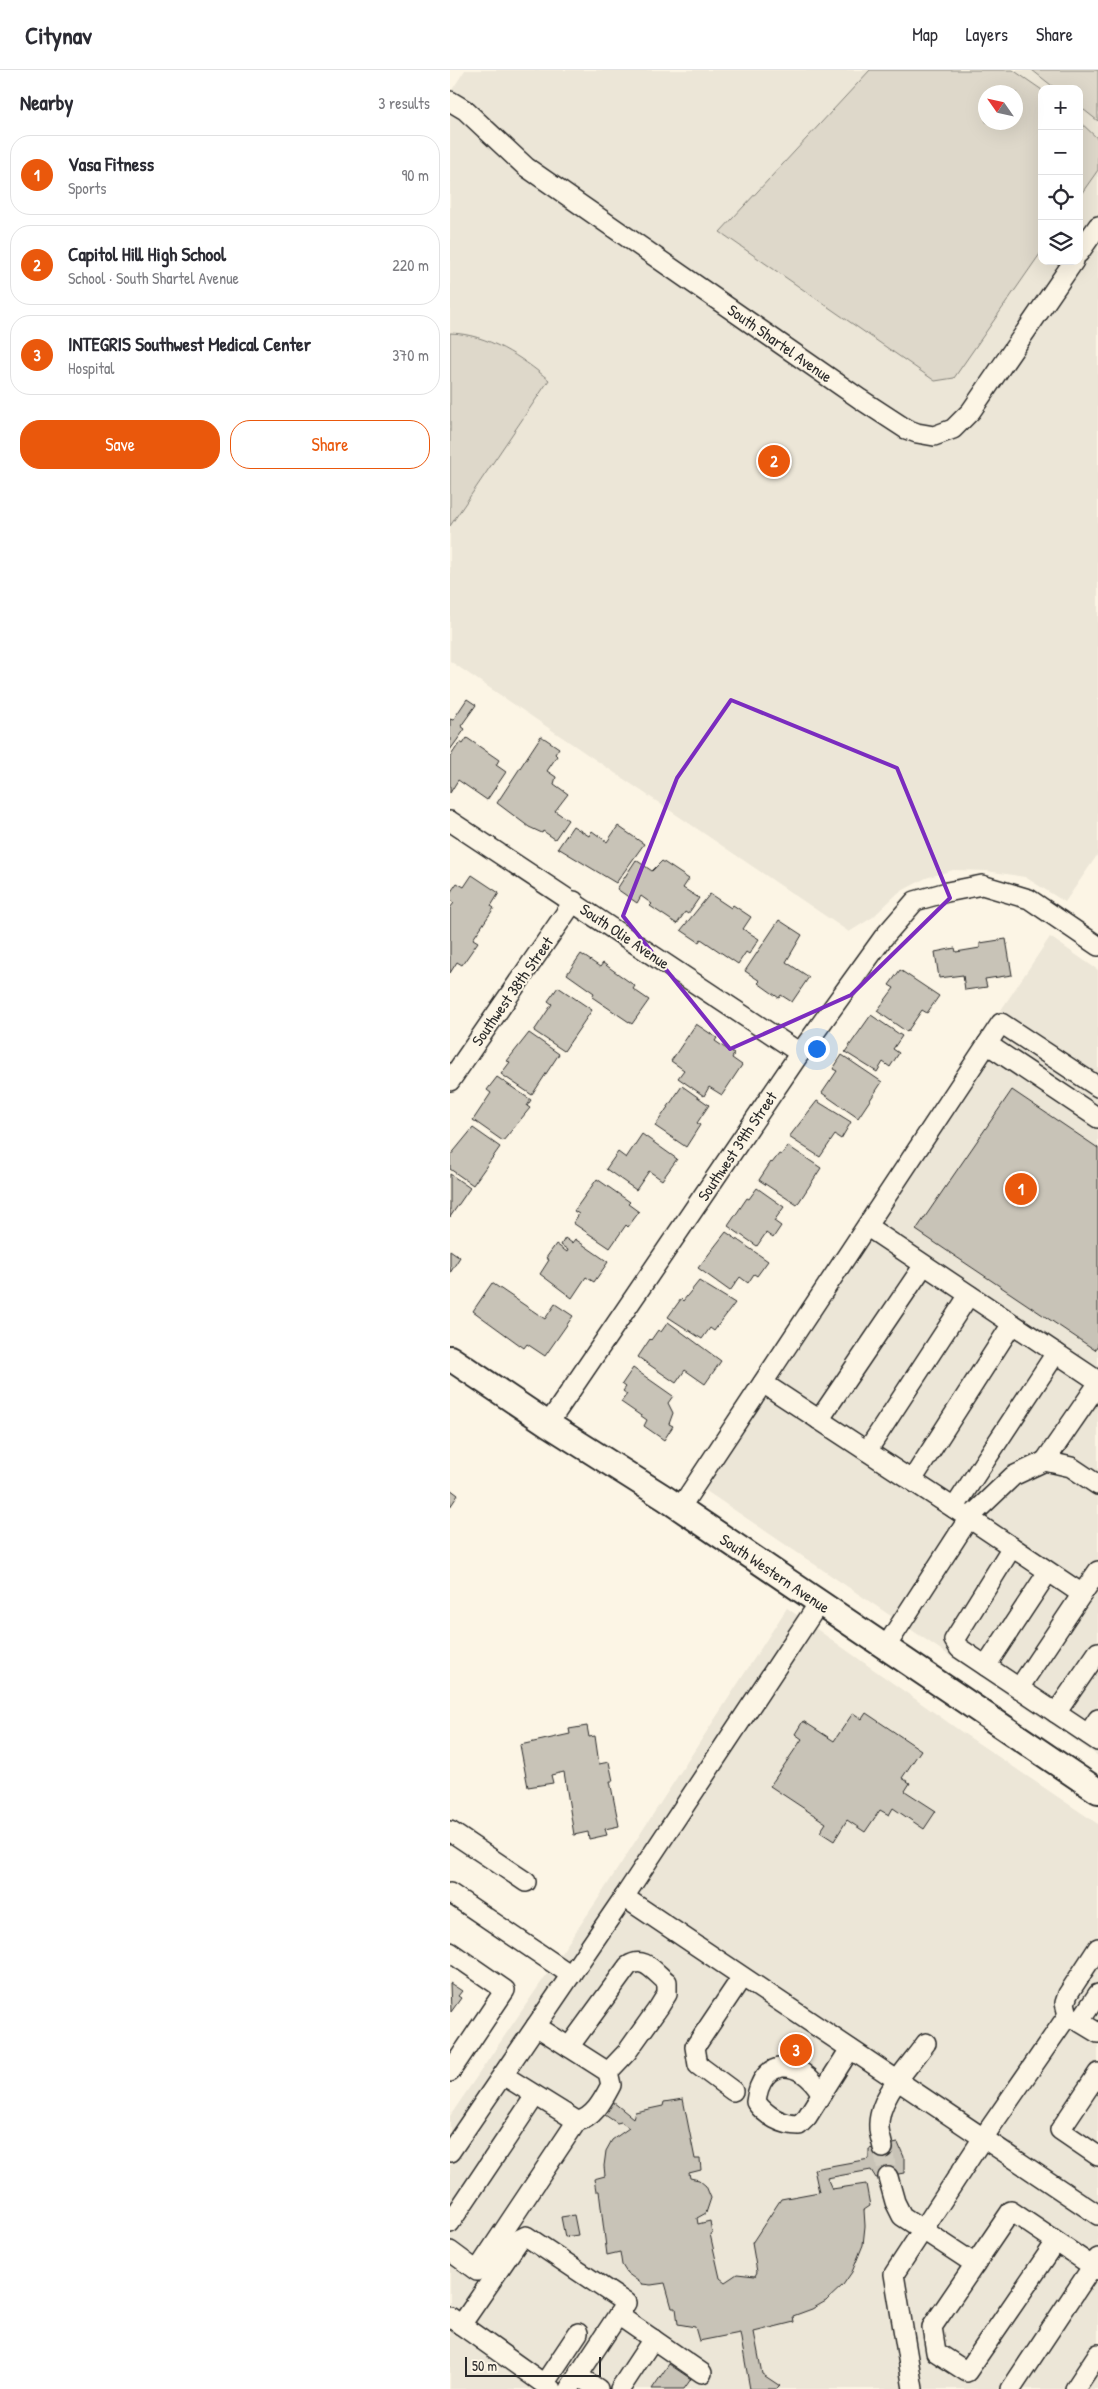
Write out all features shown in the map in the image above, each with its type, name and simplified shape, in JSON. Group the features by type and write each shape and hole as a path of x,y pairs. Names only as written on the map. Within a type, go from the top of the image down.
{"main road":[{"name":"South Western Avenue","path":"450,1358 548,1424 680,1508 884,1648 1098,1791"}],"street":[{"name":"South Shartel Avenue","path":"450,102 465,110 526,167 860,399 906,429 925,435 943,434 953,429 967,416 1071,265"},
{"path":"1083,247 1098,226"},
{"name":"South Olie Avenue","path":"450,821 574,901 800,1053"},
{"name":"Southwest 39th Street","path":"548,1424 800,1053 883,938 915,901 982,885 1029,899 1098,946"},
{"name":"Southwest 38th Street","path":"450,1081 574,901"},
{"path":"680,1508 868,1227 1001,1023 1098,1087"},
{"path":"987,1044 1098,1118"},
{"path":"868,1227 1098,1383 1045,1461 1013,1476 962,1513"},
{"path":"820,1420 924,1265"},
{"path":"867,1451 969,1295"},
{"path":"912,1480 1012,1324"},
{"path":"884,1648 1056,1353"},
{"path":"764,1383 1082,1594"},
{"path":"1045,1461 1071,1467 1098,1485"},
{"path":"1012,1547 954,1640 959,1648 1056,1713 1095,1732"},
{"path":"1019,1688 1098,1571"},
{"path":"986,1666 1048,1572"},
{"path":"450,2152 624,1897 819,1603"},
{"path":"1056,1713 1098,1652"},
{"path":"450,1831 526,1882"},
{"path":"450,1893 571,1974"},
{"path":"624,1897 1098,2215"},
{"path":"1098,1948 1068,1994 1065,2004 1074,2018 1098,2033"},
{"path":"450,1952 505,1990 450,2072"},
{"path":"569,2047 628,1966 635,1961 642,1961 666,1982 667,1994 627,2052 608,2072"},
{"path":"733,2091 698,2065 696,2047 742,1977"},
{"path":"913,2389 894,2274 983,2138 1074,2018 1098,1994"},
{"path":"503,2075 577,2121 584,2120 600,2104 611,2085 608,2072 536,2026"},
{"path":"883,2148 879,2127 881,2110 887,2094 899,2081 926,2043"},
{"path":"821,2093 850,2049"},
{"path":"1098,2073 1060,2130 1098,2156"},
{"path":"450,2224 535,2096"},
{"path":"450,2251 477,2271 577,2121"},
{"path":"888,2177 895,2202 902,2216 975,2264"},
{"path":"1011,2389 1096,2265 1056,2242 1011,2211 932,2327 936,2352 967,2372 1056,2242"},
{"path":"578,2333 548,2386 456,2321 520,2239 526,2236 626,2303 574,2382 598,2389"},
{"path":"618,2315 702,2372"},
{"path":"620,2389 653,2339"},
{"path":"1075,2389 1098,2354"}],"highlighted area":[{"path":"731,700 897,768 950,898 851,995 730,1049 623,916 677,778"}],"shaded area":[{"path":"465,70 1098,70 1098,854 1065,902 1025,877 987,871 953,870 926,878 898,893 873,917 849,932 450,661 450,93"},
{"path":"870,70 1013,70 1038,87 1038,257 954,378 935,381 720,232"},
{"path":"1032,70 1098,70 1098,121 1083,109 1083,85 1051,85"},
{"path":"1083,125 1098,139 1098,170 1083,191"},
{"path":"450,333 464,334 491,342 515,355 549,380 450,526"},
{"path":"1050,937 1098,970 1098,1756 690,1480 703,1454"},
{"path":"787,1608 963,1733 1098,1824 1098,2389 450,2389 450,2116 596,1902"}],"building":[{"path":"467,699 476,705 461,726 465,729 450,750 450,719 453,720"},
{"path":"541,736 559,748 555,754 557,756 547,771 556,777 554,784 568,794 555,811 568,820 555,839 543,831 542,833 529,827 497,803"},
{"path":"467,738 499,760 496,765 506,772 487,800 458,780 450,793 450,757 460,742 463,744"},
{"path":"573,826 589,836 592,831 607,842 618,826 644,844 616,883 558,848"},
{"path":"636,860 652,871 662,861 689,879 683,888 699,898 688,914 685,912 677,924 650,906 652,904 641,896 637,903 617,889"},
{"path":"472,875 499,893 491,906 494,908 473,939 478,942 462,965 457,962 450,973 450,908 454,903 450,900 450,893 457,883 464,887"},
{"path":"710,894 731,908 733,905 751,917 743,929 759,939 749,954 746,952 738,964 701,939 699,942 681,930"},
{"path":"779,920 802,935 786,962 809,977 792,1002 781,995 779,998 745,971"},
{"path":"1006,939 1012,975 985,979 987,987 965,990 963,975 939,978 935,952 955,948 956,952 980,948 980,943"},
{"path":"581,954 600,967 603,963 635,986 633,989 649,1000 632,1024 592,997 594,993 567,974"},
{"path":"900,970 939,996 927,1013 922,1010 907,1032 877,1011 894,988 889,985"},
{"path":"558,987 592,1010 564,1051 534,1031 552,1004 548,1001"},
{"path":"871,1015 902,1036 893,1049 899,1053 890,1067 883,1062 877,1072 845,1052"},
{"path":"696,1024 717,1038 715,1041 734,1054 732,1058 742,1065 722,1095 709,1087 704,1096 678,1078 684,1070 671,1061"},
{"path":"529,1033 559,1054 532,1095 501,1074 510,1062 507,1061"},
{"path":"842,1055 882,1082 858,1118 822,1093 837,1071 833,1069"},
{"path":"497,1077 531,1100 527,1106 530,1108 503,1141 473,1120 491,1093 487,1090"},
{"path":"682,1086 709,1105 697,1123 700,1125 686,1147 655,1126"},
{"path":"1012,1090 1098,1148 1098,1346 1095,1350 916,1230"},
{"path":"817,1101 851,1122 841,1139 835,1135 820,1157 789,1137"},
{"path":"473,1128 500,1147 473,1185 450,1169 450,1156"},
{"path":"642,1134 677,1159 662,1180 649,1171 636,1190 606,1169 618,1152 626,1158"},
{"path":"788,1146 821,1168 797,1205 759,1180 771,1162 779,1154 781,1155"},
{"path":"450,1174 470,1188 450,1217"},
{"path":"597,1179 630,1202 628,1204 639,1212 628,1227 626,1225 610,1248 573,1223 579,1214 574,1211"},
{"path":"757,1188 784,1207 774,1221 781,1226 773,1238 766,1233 757,1246 728,1226 747,1198 749,1199"},
{"path":"726,1232 768,1261 757,1276 754,1274 748,1283 740,1277 730,1291 698,1268"},
{"path":"565,1238 572,1243 575,1239 608,1262 594,1282 586,1277 572,1298 540,1274 549,1260 546,1258 556,1244 567,1252 568,1250 561,1245"},
{"path":"450,1250 460,1257 450,1273"},
{"path":"699,1281 735,1303 714,1331 710,1328 702,1339 668,1317 681,1299 683,1301"},
{"path":"492,1283 545,1319 555,1304 573,1316 545,1356 527,1344 524,1348 473,1311"},
{"path":"668,1322 721,1361 705,1384 685,1370 676,1383 638,1357 650,1339 658,1330 661,1332"},
{"path":"633,1368 673,1396 668,1403 673,1413 669,1424 673,1426 664,1440 644,1426 647,1420 621,1402 627,1394 623,1391 626,1387 622,1384"},
{"path":"450,1489 458,1495 450,1507"},
{"path":"853,1713 862,1719 866,1713 921,1750 902,1778 910,1783 905,1791 936,1811 924,1829 893,1808 889,1815 880,1810 865,1832 847,1820 834,1841 820,1832 826,1823 770,1786 802,1739 795,1734 803,1721 834,1741"},
{"path":"587,1726 589,1737 595,1736 599,1764 609,1762 613,1781 610,1781 619,1826 605,1829 607,1835 589,1839 588,1832 574,1835 564,1772 551,1775 553,1783 528,1787 520,1745 570,1734 569,1729"},
{"path":"450,1983 462,1991 458,1996 461,1998 451,2012"},
{"path":"608,2098 633,2118 635,2112 663,2106 664,2102 683,2099 695,2159 700,2159 701,2170 689,2173 690,2178 699,2180 706,2186 711,2198 706,2213 697,2218 698,2224 710,2221 712,2233 710,2234 720,2278 725,2282 737,2274 755,2276 757,2272 752,2243 781,2199 819,2192 814,2169 869,2159 869,2149 898,2143 904,2157 904,2173 876,2178 871,2170 827,2178 832,2189 866,2184 870,2206 864,2210 863,2245 852,2272 843,2285 826,2301 793,2316 794,2322 754,2332 762,2374 780,2386 777,2389 750,2389 740,2333 699,2341 695,2327 678,2324 676,2308 672,2308 665,2283 642,2284 627,2273 622,2265 620,2252 607,2255 599,2191 596,2191 594,2179 605,2176 606,2151 612,2140 629,2128 621,2122 617,2123 599,2111"},
{"path":"574,2215 578,2235 565,2237 561,2217"},
{"path":"669,2364 691,2379 684,2389 652,2389"}],"tunnel":[{"path":"883,2148 888,2177"}],"place":[{"name":"Capitol Hill High School","path":"774,461"},
{"name":"Vasa Fitness","path":"1021,1189"},
{"name":"INTEGRIS Southwest Medical Center","path":"796,2050"}]}
